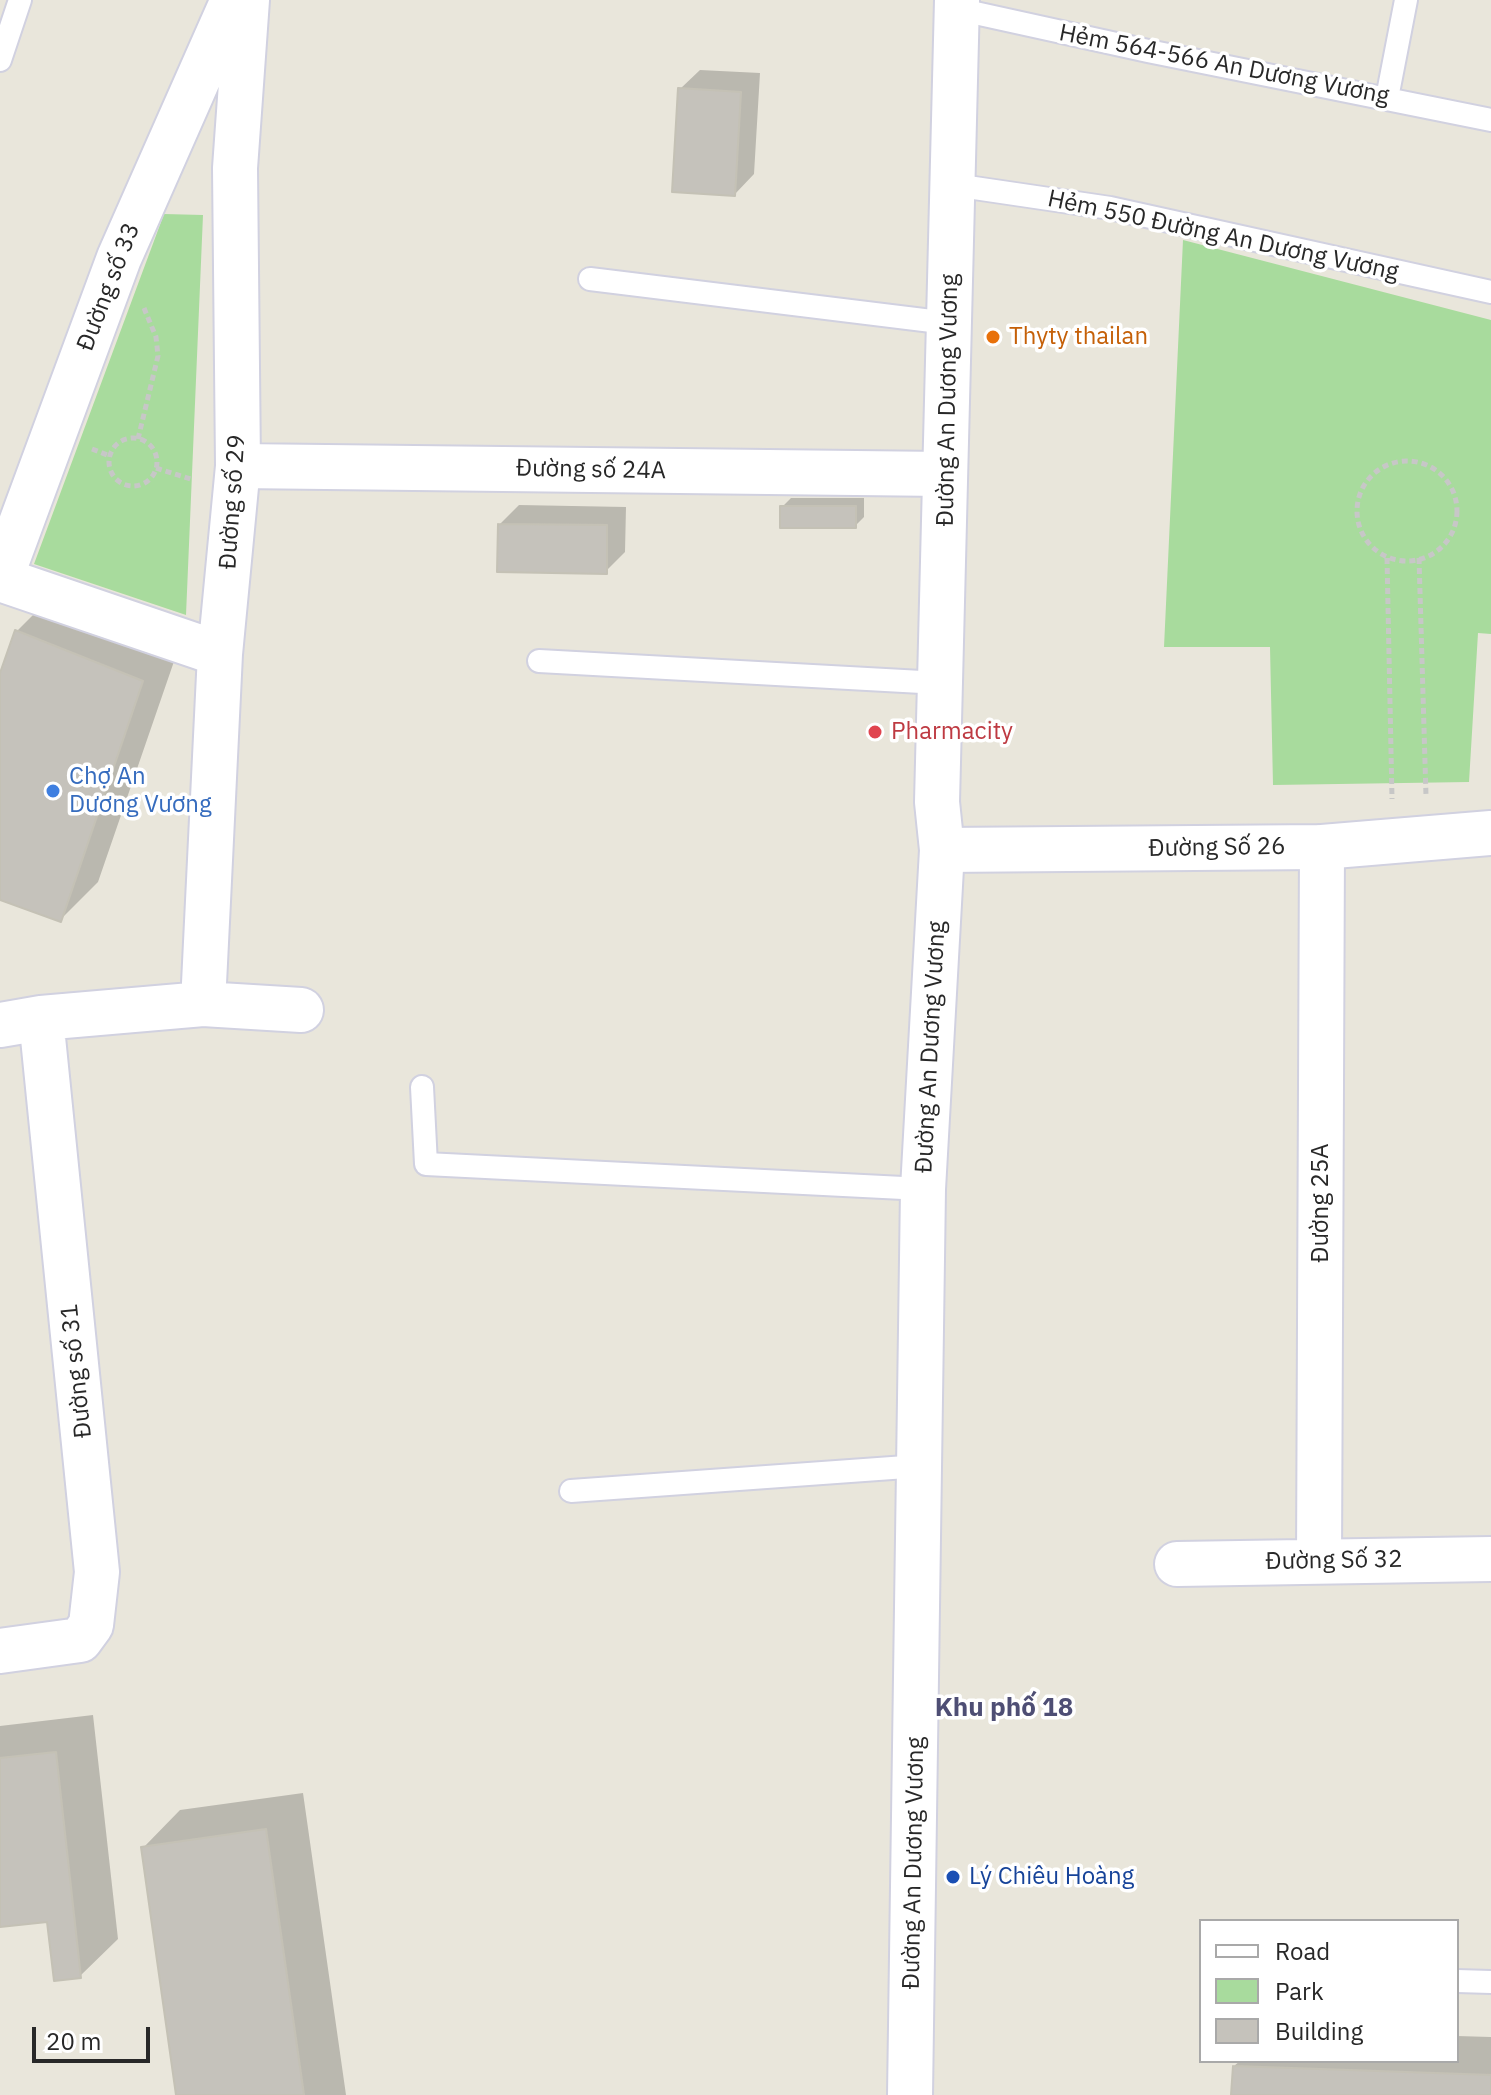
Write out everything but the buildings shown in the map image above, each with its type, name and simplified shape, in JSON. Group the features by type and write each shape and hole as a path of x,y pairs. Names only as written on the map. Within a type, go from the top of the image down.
{"street":[{"name":"Đường số 33","path":"0,580 119,258 233,0"},
{"name":"Đường số 29","path":"203,1004 220,654 238,466 235,168 247,0"},
{"name":"Đường An Dương Vương","path":"910,2095 923,1189 942,850 937,802 957,4"},
{"name":"Đường số 24A","path":"238,466 944,474"},
{"path":"0,580 220,654"},
{"name":"Đường Số 26","path":"942,850 1322,847 1491,833"},
{"name":"Đường 25A","path":"1319,1560 1322,847"},
{"path":"21,1022 203,1004 301,1010"},
{"name":"Đường số 31","path":"0,1651 80,1640 91,1625 97,1572 21,1022"},
{"name":"Đường Số 32","path":"1177,1564 1491,1559"}],"lane":[{"path":"0,60 20,0"},
{"path":"1387,98 1406,0"},
{"name":"Hẻm 564-566 An Dương Vương","path":"957,4 1148,51 1491,120"},
{"name":"Hẻm 550 Đường An Dương Vương","path":"954,185 1110,208 1491,292"},
{"path":"590,279 948,323"},
{"path":"539,661 940,683"},
{"path":"422,1087 426,1164 923,1189"},
{"path":"571,1491 920,1466"},
{"path":"1459,1981 1491,1982"}],"path":[{"path":"119,258 149,319 156,337 158,356 138,439"},
{"path":"138,439 152,447 158,460 149,481 134,487 113,476 110,456 115,445 138,439"},
{"path":"1415,460 1444,475 1458,503 1453,534 1431,556 1399,562 1387,558 1371,547 1357,519 1361,488 1384,466 1415,460"},
{"path":"1387,558 1410,838"},
{"path":"1410,838 1419,558"}],"green space":[{"path":"164,214 203,215 186,615 34,564"},
{"path":"1183,240 1491,320 1491,634 1478,633 1469,782 1273,785 1270,647 1164,647"}],"place":[{"name":"Thyty thailan","path":"993,337"},
{"name":"Pharmacity","path":"875,732"},
{"name":"Chợ An Dương Vương","path":"53,791"},
{"name":"Lý Chiêu Hoàng","path":"953,1877"}],"district":[{"name":"Khu phố 18","path":"1004,1708"}]}
